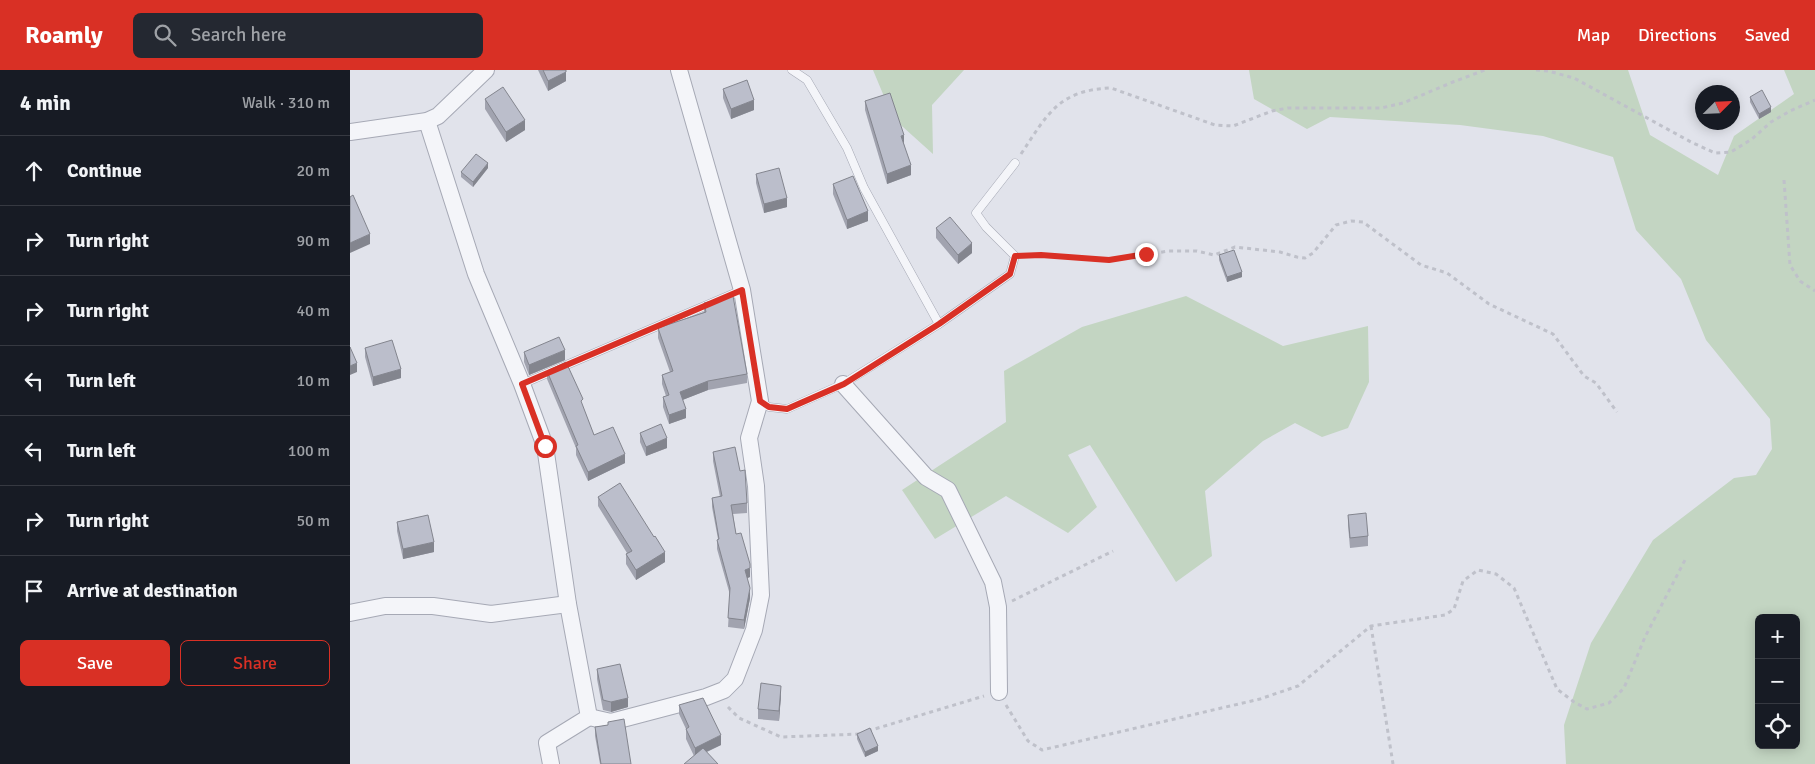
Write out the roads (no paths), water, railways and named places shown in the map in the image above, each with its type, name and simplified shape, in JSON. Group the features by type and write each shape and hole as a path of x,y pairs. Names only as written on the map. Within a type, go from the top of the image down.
{"street":[{"path":"350,132 427,121 438,116 486,70"},
{"path":"551,764 547,743 589,717 611,722 716,694 724,690 735,679 754,630 761,595 756,486 749,438 760,401 742,290 679,70"},
{"path":"427,121 476,274 522,384 545,446 568,604 589,717"},
{"path":"844,384 926,477 948,490 993,582 998,608 1000,692"},
{"path":"350,613 386,606 433,606 491,614 568,604"}],"lane":[{"path":"792,70 807,80 847,148 864,188 939,324"},
{"path":"760,401 769,407 787,409 844,384 939,324 1010,274 1015,256 986,228 976,213 1015,163"},
{"path":"522,384 742,290"}]}
